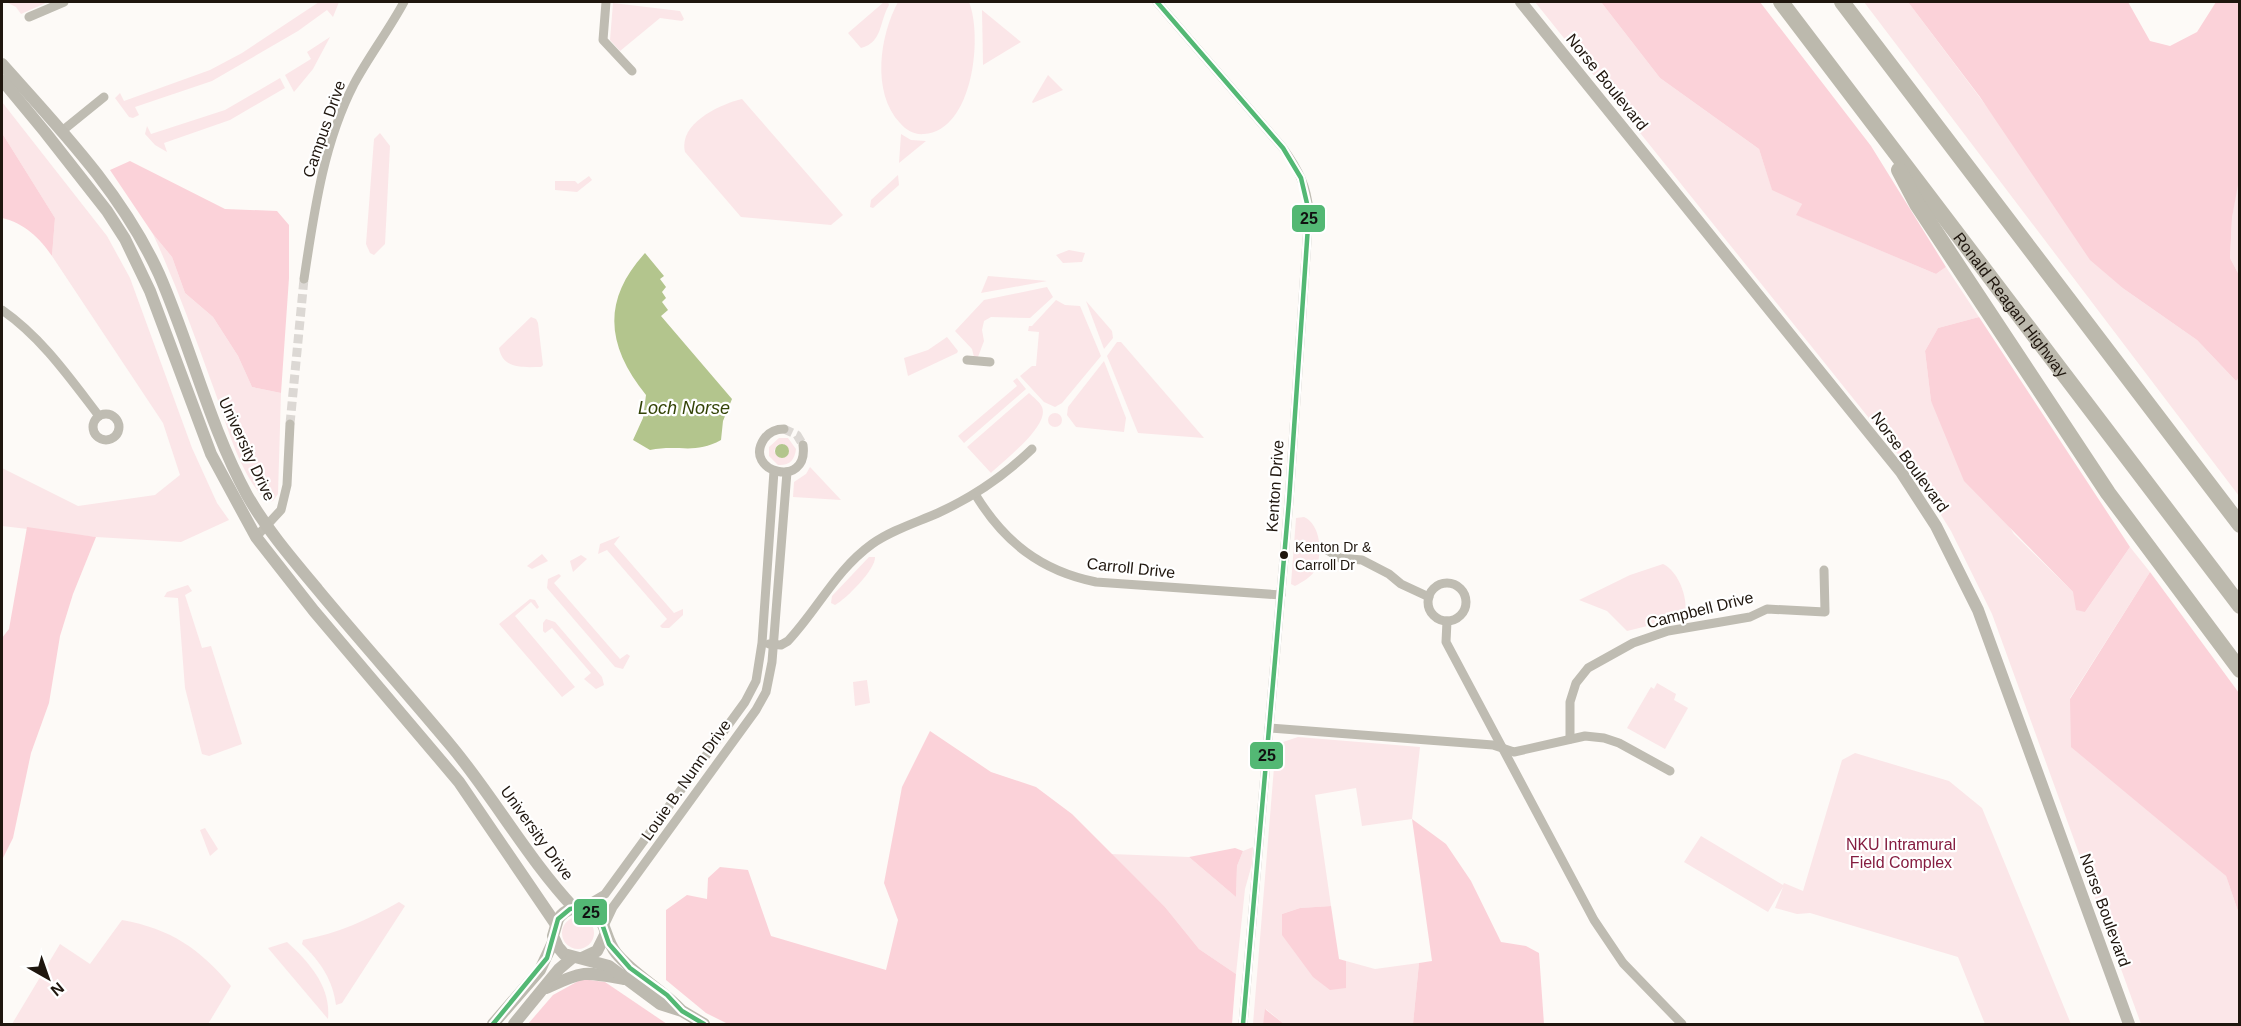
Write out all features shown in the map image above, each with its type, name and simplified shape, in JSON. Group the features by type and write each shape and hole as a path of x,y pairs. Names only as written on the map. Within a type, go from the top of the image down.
{"highway":[{"name":"Ronald Reagan Highway","path":"1781,2 2240,606"},
{"path":"1842,2 2240,525"},
{"path":"1873,121 1917,204 2047,403 2139,536 2240,669"}],"street":[{"path":"29,17 64,2"},
{"name":"Campus Drive","path":"304,279 321,174 354,84 404,2"},
{"path":"606,2 603,40 632,71"},
{"name":"Kenton Drive","path":"1157,2 1283,148 1299,170 1307,190 1309,212 1281,595 1243,1024"},
{"name":"Norse Boulevard","path":"1521,2 1901,472 1936,526 1978,610 2129,1024"},
{"name":"University Drive","path":"2,64 106,184 139,235 162,282 226,449 248,495 267,526 321,594 474,775 526,849 578,908 596,914 615,952 630,968 667,995 682,1011"},
{"name":"University Drive","path":"2,80 66,158 124,239 150,291 211,454 256,537 314,611 459,782 543,900 555,923"},
{"path":"62,131 104,97"},
{"path":"2,310 27,328 50,352 99,416"},
{"path":"967,360 990,362"},
{"path":"256,537 281,510 287,485 290,424"},
{"path":"784,429 771,432 761,444 764,463 774,471 787,472 802,459 803,444"},
{"path":"768,643 781,645 788,641 837,577 871,545 900,528 975,494 1032,449"},
{"name":"Louie B. Nunn Drive","path":"604,930 613,907 756,710 766,692 774,471"},
{"name":"Louie B. Nunn Drive","path":"578,908 605,894 744,702 756,681 768,643 787,472"},
{"name":"Carroll Drive","path":"975,494 1009,540 1041,563 1070,577 1096,582 1281,595"},
{"path":"1327,550 1340,558 1362,560 1389,574 1401,584 1429,597"},
{"name":"Campbell Drive","path":"1570,739 1570,702 1576,683 1588,668 1633,643 1668,631 1750,617 1767,609 1825,612 1824,570"},
{"path":"1446,582 1462,589 1467,600 1464,612 1447,621 1432,613 1429,597 1435,587 1446,582"},
{"path":"1447,621 1446,642 1594,920 1623,963 1682,1024"},
{"path":"1269,728 1501,747 1514,752 1585,736 1604,738 1619,742 1670,771"},
{"path":"493,1024 540,970 554,940 555,923 560,915 578,908"},
{"path":"514,1024 543,989 576,958 597,951 604,930"},
{"path":"554,940 561,951 576,958"},
{"name":"University Drive","path":"576,958 609,966 660,1004 682,1011 704,1024"},
{"path":"543,989 577,974 594,973 628,980"}],"green space":[{"path":"6,2 48,2 21,14 16,7"},
{"path":"319,2 339,2 333,17 327,10 298,31 212,81 135,107 139,115 133,118 129,117 115,98 120,93 124,101 210,70 242,53"},
{"path":"884,2 888,2 889,5 877,36 861,48 848,33"},
{"path":"898,2 969,2 973,18 974,58 963,100 954,117 941,129 924,134 914,133 902,126 885,96 881,63 883,47"},
{"path":"1535,2 1601,2 1660,78 1759,149 1772,189 1802,204 1797,215 1936,274 1946,267 1979,317 1938,328 1925,351 1931,401 2014,534 2073,592 2085,612 2130,547 2150,572 2070,698 2185,840 2226,876 2239,914 2239,1024 2141,1024 1992,614 1951,531 1921,483"},
{"path":"1864,2 1908,2 2124,289 2197,340 2236,381 2239,376 2239,496"},
{"path":"613,3 680,11 684,19 682,21 660,18 620,51 610,40"},
{"path":"982,10 1021,42 983,65"},
{"path":"330,37 313,69 294,92 285,75 311,59 307,52"},
{"path":"1048,75 1063,90 1033,103 1032,102"},
{"path":"280,78 285,88 230,120 164,143 167,152 155,145 145,134 147,126 151,134 225,110"},
{"path":"742,99 843,215 831,225 741,217 685,152 688,132 694,124 713,110"},
{"path":"2,102 107,236 130,278 192,448 217,503 229,520 181,542 96,537 2,526 2,468 78,506 155,495 180,475 163,423 52,256 55,218 2,133"},
{"path":"380,133 390,146 385,244 374,255 370,253 366,244 374,139"},
{"path":"901,134 911,140 926,141 899,163"},
{"path":"2239,174 2239,275 2230,258 2232,218"},
{"path":"898,175 899,185 873,208 870,207 871,200"},
{"path":"589,176 592,180 577,192 555,190 555,181 575,181 578,184"},
{"path":"153,234 172,257 185,293 213,317 238,356 252,387 281,393 278,494 273,501 267,502 257,490 233,445 184,307"},
{"path":"1069,250 1085,253 1082,262 1063,263 1056,255"},
{"path":"988,276 1047,281 981,293"},
{"path":"1047,287 1053,297 1030,318 991,317 984,321 982,330 984,341 978,357 974,357 972,349 955,331 984,300"},
{"path":"1056,300 1065,305 1080,306 1101,356 1062,403 1055,407 1044,402 1020,376 1032,366 1036,366 1039,332 1028,331 1029,326 1032,326"},
{"path":"1086,301 1112,331 1113,338 1104,349"},
{"path":"531,317 538,323 543,365 541,367 515,366 505,360 499,348"},
{"path":"947,337 958,351 957,353 908,376 904,358 928,350"},
{"path":"1117,342 1121,342 1204,438 1138,433 1107,356"},
{"path":"1104,361 1126,418 1124,432 1076,427 1067,415 1068,407"},
{"path":"1017,378 1026,389 964,443 958,436 1017,386 1013,381"},
{"path":"1029,393 1042,407 1043,415 1039,424 1024,443 991,473 967,447"},
{"path":"1052,413 1058,413 1062,420 1058,427 1052,427 1048,423 1048,417"},
{"path":"779,438 788,438 796,449 791,461 778,465 769,456 769,447","holes":["784,444 787,456 780,458 774,451 777,445"]},
{"path":"810,467 841,500 793,497 794,482 806,474"},
{"path":"1304,517 1317,532 1318,562 1312,574 1295,586 1291,584 1296,518"},
{"path":"620,536 614,544 674,613 683,609 683,615 669,628 660,626 667,619 607,550 598,554 600,544"},
{"path":"542,554 548,561 532,569 527,566"},
{"path":"581,555 587,559 573,572 570,561"},
{"path":"869,557 875,557 866,576 840,602 835,605 831,603 832,596"},
{"path":"1663,564 1674,573 1682,588 1686,603 1684,617 1627,631 1607,611 1579,600 1630,575"},
{"path":"559,574 561,576 554,583 620,659 627,654 630,656 623,669 615,667 547,588 548,579"},
{"path":"188,585 192,591 185,595 202,648 211,646 242,744 209,756 202,754 185,688 178,598 164,597 167,592"},
{"path":"530,599 535,600 539,607 537,609 531,602 515,616 575,687 562,697 499,624"},
{"path":"546,619 555,622 602,677 604,685 596,689 584,679 591,673 552,628 545,633 543,631 543,623"},
{"path":"867,680 870,703 855,706 853,682"},
{"path":"1657,683 1676,694 1674,700 1688,708 1665,749 1627,728 1651,687 1654,689"},
{"path":"1298,737 1420,747 1412,819 1362,826 1356,788 1315,795 1331,906 1300,908 1282,914 1346,988 1346,961 1375,969 1419,963 1413,1024 1284,1024 1266,1009 1263,1024 1253,1024 1275,755 1283,742"},
{"name":"NKU Intramural Field Complex","path":"1855,753 1949,781 1982,808 2071,1024 1985,1024 1958,957 1810,913 1797,914 1775,908 1783,887 1768,912 1684,862 1701,836 1783,885 1784,883 1803,891 1842,760"},
{"path":"205,828 218,849 210,856 200,830"},
{"path":"1253,847 1252,864 1245,889 1236,974 1199,949 1165,907 1111,854 1189,857 1236,897 1237,866 1243,851"},
{"path":"399,902 405,906 342,1003 336,1005 329,979 320,964 302,944 303,940 352,925"},
{"path":"578,917 590,921 594,933 590,945 578,949 566,945 562,933 566,921"},
{"path":"122,920 155,929 183,942 207,961 231,986 208,1024 12,1024 60,944 90,964"},
{"path":"287,942 304,958 317,976 326,996 328,1019 268,948"}],"shaded area":[{"path":"1601,2 1760,2 1871,146 1946,267 1936,274 1796,215 1802,204 1772,190 1759,149 1660,78"},
{"path":"1908,2 2128,2 2150,41 2170,46 2197,32 2216,2 2239,2 2240,174 2232,218 2230,258 2239,275 2240,376 2236,381 2197,340 2124,289 2090,260 1980,97"},
{"path":"2,133 55,218 52,256 31,232 2,218"},
{"path":"130,161 225,209 277,211 289,225 289,278 281,393 252,387 238,356 213,317 185,293 172,257 153,234 110,170"},
{"path":"1979,317 2130,547 2085,612 2076,610 2073,592 1964,481 1931,401 1925,351 1938,328"},
{"path":"27,527 96,537 73,594 60,636 49,703 31,753 13,838 2,860 2,638 9,629"},
{"path":"2150,572 2239,693 2239,914 2226,876 2071,747 2070,699"},
{"path":"930,731 991,772 1036,787 1072,814 1165,907 1199,949 1236,974 1232,1024 728,1024 706,1013 666,980 666,910 687,895 707,899 708,878 720,867 748,870 771,936 886,970 898,920 884,883 902,787"},
{"path":"1412,819 1446,844 1471,881 1501,942 1526,946 1539,953 1544,1024 1413,1024 1419,963 1432,961"},
{"path":"1235,848 1243,851 1237,866 1236,897 1189,857"},
{"path":"1331,906 1339,959 1346,961 1346,988 1330,990 1313,977 1282,935 1282,914 1300,908"},
{"path":"582,979 605,982 667,1024 528,1024 553,995"},
{"path":"1265,1009 1284,1024 1263,1024"}],"water":[{"name":"Loch Norse","path":"645,253 664,276 660,279 666,287 662,292 666,298 662,302 668,310 661,316 732,399 723,421 721,440 703,447 650,450 633,440 643,418 646,395 623,359 614,324 621,289"},
{"path":"779,444 785,444 789,451 785,458 779,458 775,454 775,448"}],"tunnel":[{"path":"290,424 304,279"},
{"path":"784,429 797,435 803,445"}],"transit line":[{"name":"25","path":"1157,2 1283,148 1301,178 1309,212 1289,501 1243,1024"},
{"name":"25","path":"493,1024 547,958 558,919 570,909 583,907 600,918 609,944 630,968 667,995 682,1011 704,1024"}],"place":[{"name":"Kenton Dr & Carroll Dr","path":"1284,555"}]}
